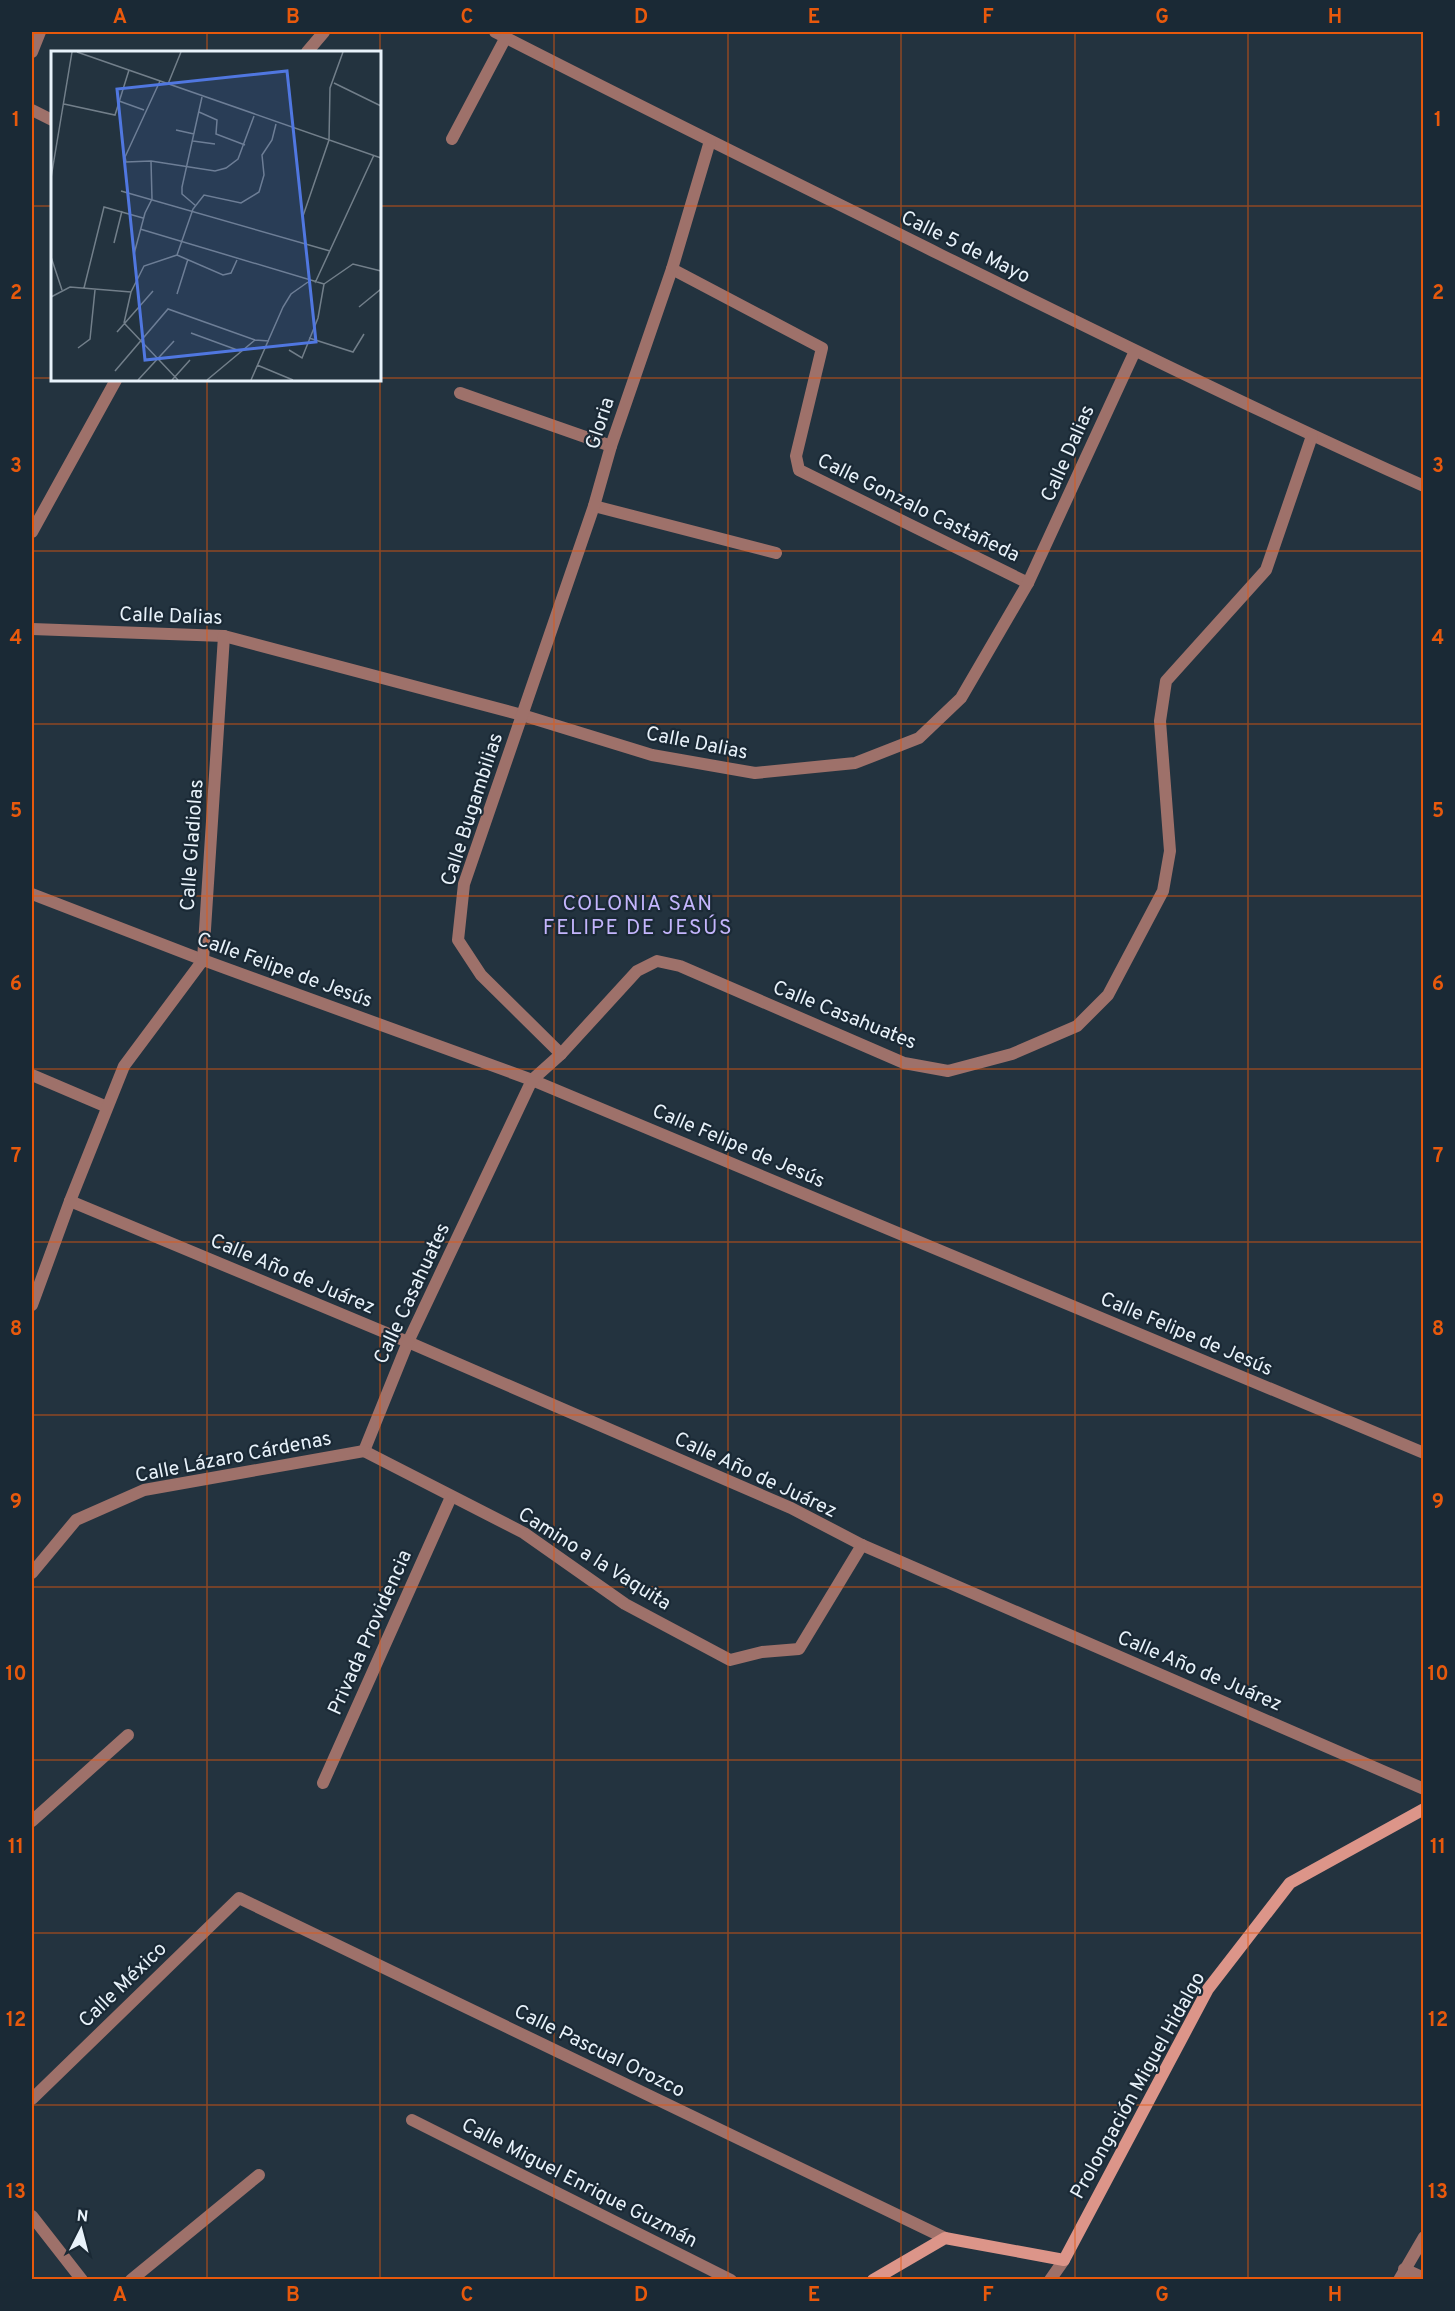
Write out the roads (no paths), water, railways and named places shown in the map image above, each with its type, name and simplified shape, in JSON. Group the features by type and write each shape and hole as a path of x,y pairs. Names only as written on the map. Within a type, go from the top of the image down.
{"street":[{"path":"32,52 40,32"},
{"path":"308,51 324,32"},
{"path":"452,139 501,34"},
{"name":"Calle 5 de Mayo","path":"501,34 710,141 1135,351 1312,436 1424,486"},
{"path":"32,110 51,120"},
{"name":"Gloria","path":"522,715 672,269 710,141"},
{"name":"Calle Gonzalo Castañeda","path":"672,269 822,348 796,456 799,470 1028,583"},
{"name":"Calle Dalias","path":"32,628 224,636 522,715 652,755 755,773 855,763 919,738 961,698 1028,583 1135,351"},
{"path":"32,532 115,381"},
{"path":"460,393 611,446"},
{"name":"Calle Casahuates","path":"364,1450 408,1342 532,1080 561,1054 637,971 657,962 680,966 904,1063 948,1071 1012,1054 1077,1026 1108,995 1163,891 1170,851 1160,721 1166,681 1266,570 1312,436"},
{"path":"594,506 776,553"},
{"name":"Calle Gladiolas","path":"203,960 224,636"},
{"name":"Calle Bugambilias","path":"522,715 464,884 458,940 481,975 561,1054"},
{"name":"Calle Felipe de Jesús","path":"32,894 203,960 532,1080 1424,1453"},
{"path":"32,1305 70,1201 124,1066 203,960"},
{"path":"32,1075 107,1107"},
{"name":"Calle Año de Juárez","path":"70,1201 408,1342 791,1508 862,1545 1424,1789"},
{"name":"Camino a la Vaquita","path":"364,1450 524,1533 625,1604 730,1660 762,1652 799,1649 862,1545"},
{"name":"Calle Lázaro Cárdenas","path":"32,1573 76,1520 144,1490 364,1450"},
{"name":"Privada Providencia","path":"323,1783 451,1497"},
{"path":"32,1821 128,1735"},
{"name":"Prolongación Miguel Hidalgo","path":"1050,2280 1064,2260 1208,1989 1290,1883 1424,1809"},
{"name":"Calle México","path":"32,2098 239,1898"},
{"name":"Calle Pascual Orozco","path":"239,1898 945,2238"},
{"name":"Calle Miguel Enrique Guzmán","path":"412,2120 730,2280"},
{"path":"131,2280 259,2175"},
{"path":"32,2216 82,2280"},
{"path":"1424,2237 1402,2274 1424,2278"},
{"path":"873,2280 945,2238 1064,2260"}],"district":[{"name":"COLONIA SAN FELIPE DE JESÚS","path":"638,915"}]}
